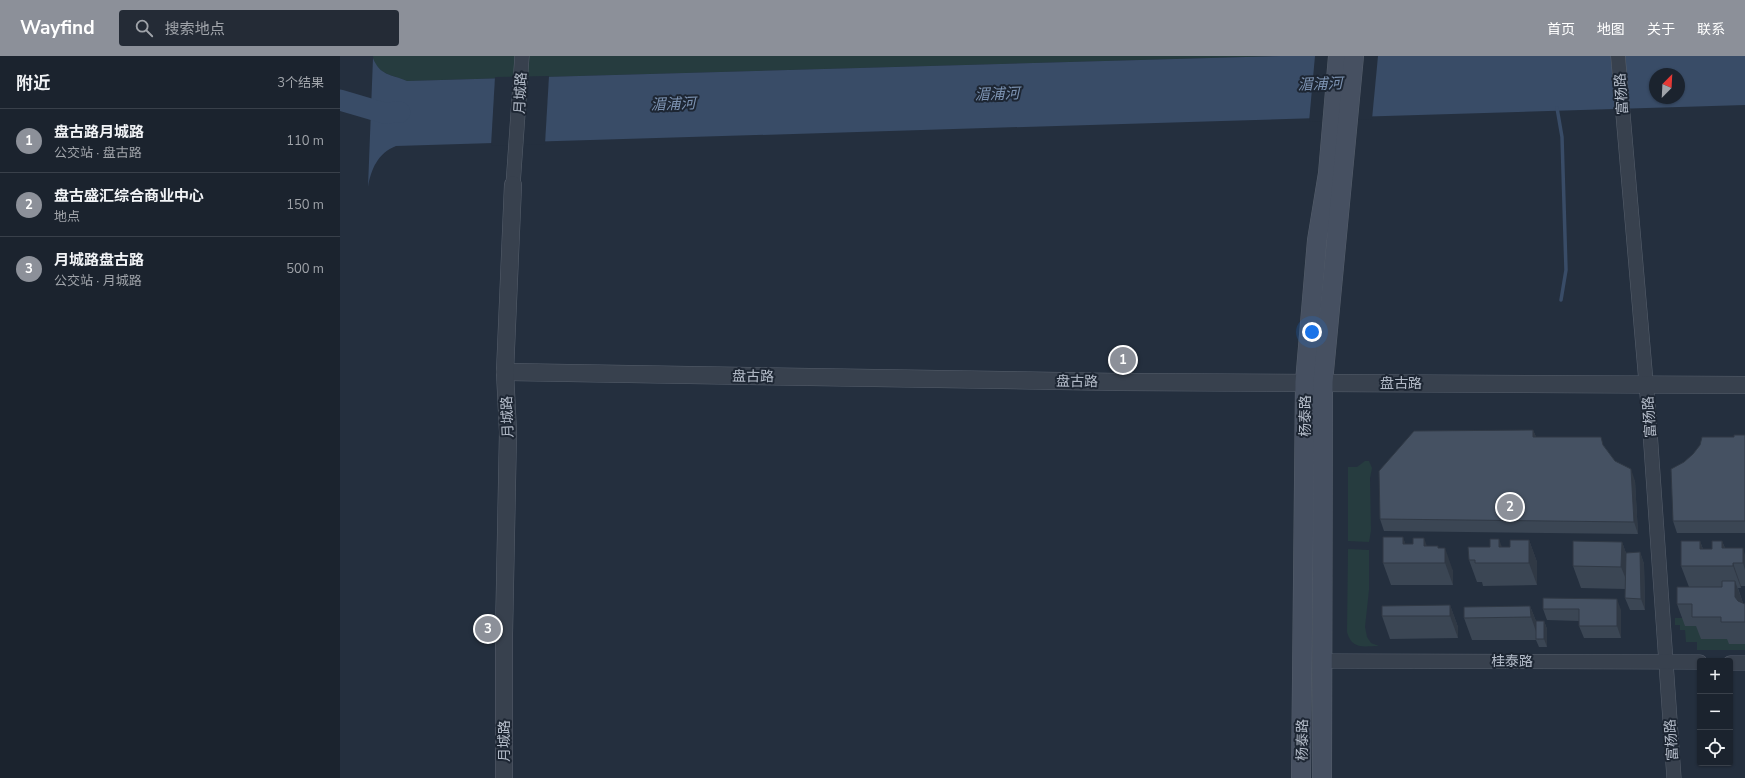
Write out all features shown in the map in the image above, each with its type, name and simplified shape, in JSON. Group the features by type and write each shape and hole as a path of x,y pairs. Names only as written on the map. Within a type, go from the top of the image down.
{"main road":[{"name":"杨泰路","path":"1335,173 1338,56"},
{"name":"杨泰路","path":"1301,778 1314,382 1335,173 1354,56"},
{"name":"杨泰路","path":"1314,382 1323,660 1322,778"}],"street":[{"name":"月城路","path":"504,778 504,634 508,432 505,372 513,185 522,56"},
{"name":"富杨路","path":"1618,56 1646,384 1674,778"},
{"name":"盘古路","path":"505,372 1119,382 1646,384 1745,386"},
{"name":"桂泰路","path":"1323,660 1697,662"},
{"path":"1733,663 1745,663"}],"green space":[{"path":"373,56 1282,56 407,81 381,70 374,62"},
{"path":"1365,461 1369,461 1372,468 1370,478 1371,531 1369,542 1348,541 1348,467 1357,467"},
{"path":"1348,549 1369,550 1369,590 1365,627 1367,637 1371,643 1379,646 1359,646 1352,642 1347,632"},
{"path":"1675,618 1685,618 1701,626 1701,639 1729,639 1745,644 1745,650 1697,650 1697,642 1686,642 1685,630 1680,630 1680,625 1675,625"}],"water":[{"path":"1282,56 1745,56 1745,105 396,146 384,153 376,162 368,187 373,58 379,68 391,75 407,81"}],"pier":[{"path":"1315,56 1345,56 1339,121 1309,122"},
{"path":"1349,56 1378,56 1372,119 1342,120"},
{"path":"549,76 545,144 491,146 495,77"}],"building":[{"path":"1533,430 1533,437 1601,437 1603,445 1615,461 1631,469 1634,522 1380,519 1379,471 1414,431"},
{"path":"1734,435 1745,435 1745,521 1673,521 1671,469 1684,462 1693,454 1700,445 1702,437 1734,437"},
{"path":"1383,537 1403,537 1403,544 1413,544 1413,538 1424,538 1424,546 1438,546 1438,548 1445,548 1445,563 1383,563"},
{"path":"1490,539 1499,539 1499,547 1510,547 1510,540 1529,540 1529,563 1475,563 1475,560 1469,560 1468,547 1490,547"},
{"path":"1573,541 1622,542 1621,567 1573,566"},
{"path":"1681,541 1700,541 1700,549 1712,549 1712,541 1722,541 1722,548 1743,548 1743,563 1733,563 1733,566 1681,566"},
{"path":"1640,552 1641,599 1625,598 1626,553"},
{"path":"1722,581 1735,581 1735,597 1738,601 1745,604 1745,622 1721,622 1721,617 1692,617 1692,604 1677,604 1677,587 1722,587"},
{"path":"1543,598 1617,599 1617,626 1579,626 1579,609 1543,609"},
{"path":"1450,605 1450,616 1382,616 1382,606"},
{"path":"1530,606 1531,617 1464,618 1464,607"},
{"path":"1536,621 1544,621 1544,639 1536,639"}],"waterway":[{"name":"湄浦河","path":"340,100 384,113 400,112"},
{"path":"1557,108 1562,137 1566,270 1561,300"}],"place":[{"name":"盘古路月城路","path":"1123,360"},
{"name":"盘古盛汇综合商业中心","path":"1510,507"},
{"name":"月城路盘古路","path":"488,629"}]}
